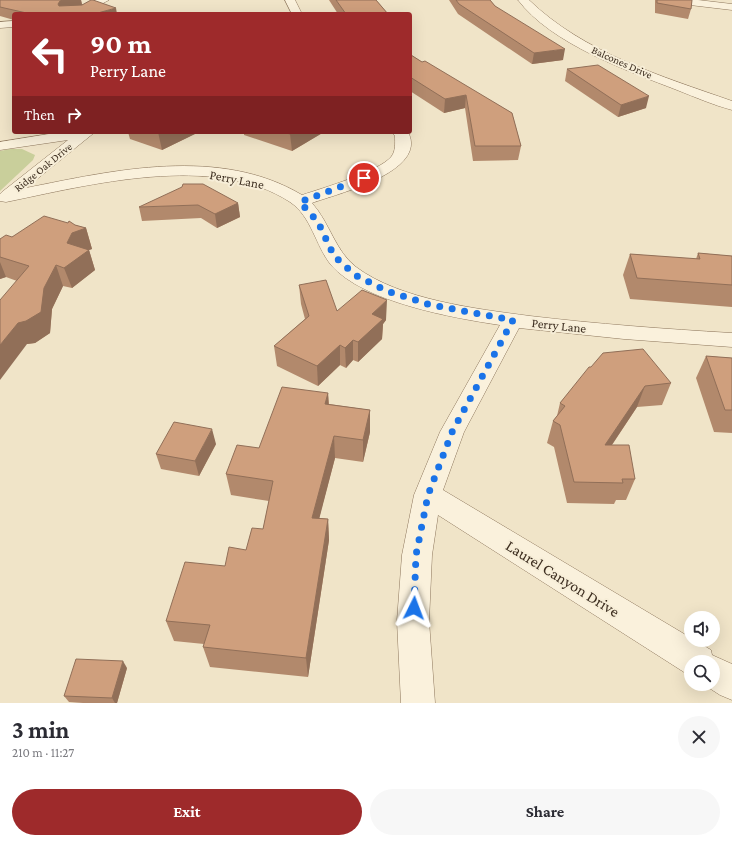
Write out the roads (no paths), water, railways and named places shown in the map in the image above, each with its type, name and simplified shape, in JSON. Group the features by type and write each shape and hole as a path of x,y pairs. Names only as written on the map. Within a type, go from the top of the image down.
{"street":[{"path":"76,12 104,0"},
{"path":"290,0 295,12"},
{"name":"Balcones Drive","path":"523,0 546,20 589,48 653,76 732,106"},
{"path":"673,0 732,7"},
{"path":"0,25 12,24"},
{"path":"0,146 75,134"},
{"name":"Ridge Oak Drive","path":"3,200 61,151 85,134"},
{"path":"300,202 376,174 396,162 404,148 402,134"},
{"name":"Perry Lane","path":"3,200 118,177 161,172 207,172 241,177 270,185 300,202 318,222 334,256 355,275 387,291 431,305 513,320 641,334 732,340"},
{"path":"418,703 413,621 416,555 428,495 452,432 513,320"},
{"name":"Laurel Canyon Drive","path":"428,495 687,655"},
{"path":"720,675 732,683"}]}
